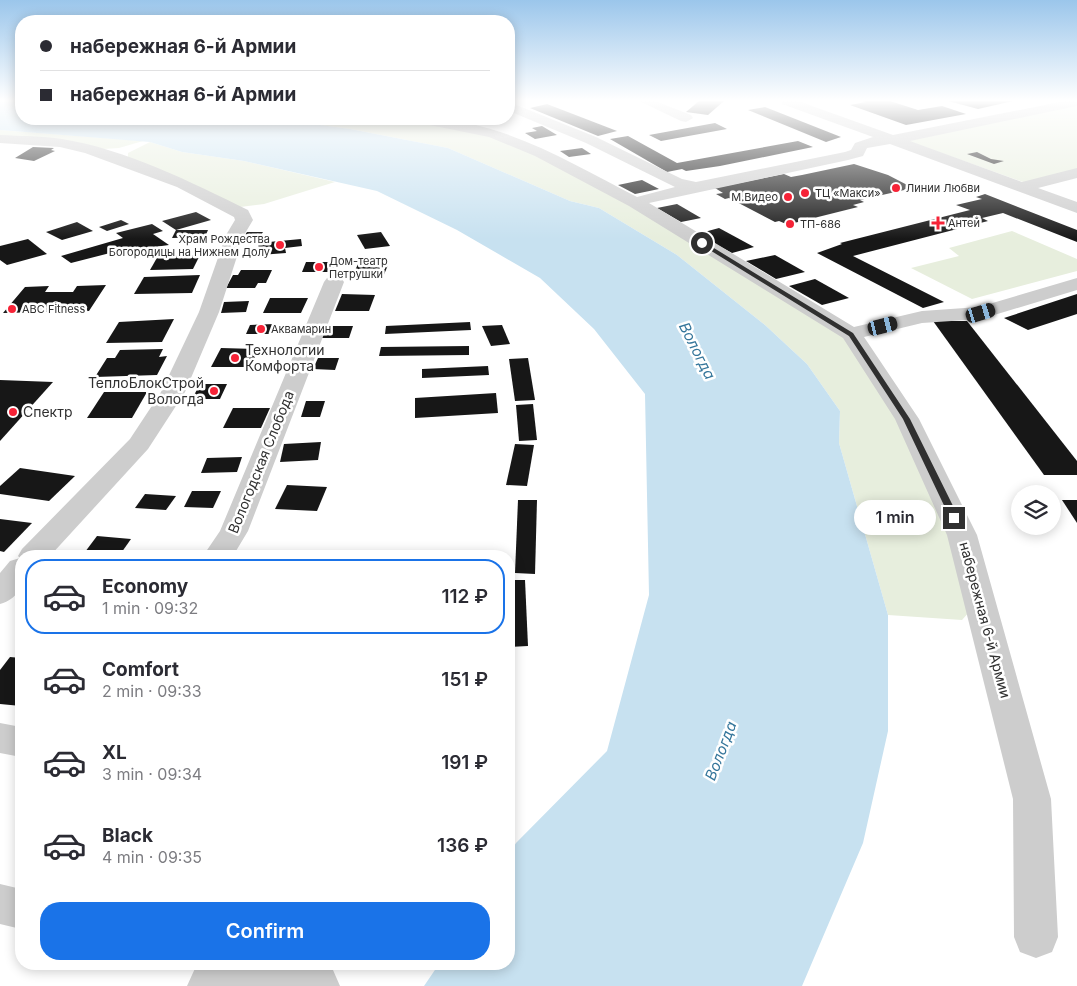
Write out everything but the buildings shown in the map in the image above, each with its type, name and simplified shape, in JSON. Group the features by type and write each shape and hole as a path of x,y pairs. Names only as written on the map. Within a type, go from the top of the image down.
{"street":[{"path":"39,550 139,444 173,392 209,312 235,235 244,220 242,214 183,184 102,153 77,147"},
{"name":"набережная 6-й Армии","path":"525,147 636,202 851,334 907,419 962,535 1032,799 1036,937"},
{"path":"604,147 677,183 696,187"},
{"path":"636,202 696,187 848,156 858,153 860,147"},
{"path":"911,147 1077,208"},
{"path":"1023,187 1077,173"},
{"name":"Вологодская Слобода","path":"222,550 234,531 334,282"},
{"path":"851,334 922,317 981,313 1077,284"},
{"path":"0,564 15,567"},
{"path":"0,593 15,575"},
{"path":"0,738 15,741"},
{"path":"0,904 15,908"},
{"path":"210,986 219,970"},
{"path":"254,970 317,986"}],"green space":[{"path":"86,147 122,147 119,148"},
{"path":"140,147 166,147 182,152 244,161 335,182 264,204 240,207 128,159 128,153"},
{"path":"443,147 516,147 536,155 632,203 844,336 899,419 953,534 970,611 962,620 888,615 839,443 840,411 807,364 765,325 677,255 599,208 570,201"},
{"path":"925,147 1077,147 1077,170 1026,183"},
{"path":"1012,231 1077,259 1077,271 972,299 911,268 959,256 949,248"}],"water":[{"name":"Вологда","path":"166,147 448,148 570,201 599,208 677,255 765,325 807,364 840,411 839,443 888,615 888,731 863,843 802,986 424,986 435,970 515,970 515,845 607,751 649,595 645,394 594,329 540,278 457,230 377,191 244,161 182,152"}],"place":[{"name":"Линии Любви","path":"896,188"},
{"name":"ТЦ «Макси»","path":"805,193"},
{"name":"М.Видео","path":"788,197"},
{"name":"Антей","path":"938,223"},
{"name":"ТП-686","path":"790,224"},
{"name":"Храм Рождества Богородицы на Нижнем Долу","path":"280,245"},
{"name":"Дом-театр Петрушки","path":"319,267"},
{"name":"ABC Fitness","path":"12,309"},
{"name":"Аквамарин","path":"261,329"},
{"name":"Технологии Комфорта","path":"235,358"},
{"name":"ТеплоБлокСтрой Вологда","path":"214,391"},
{"name":"Спектр","path":"13,412"}],"route":[{"path":"702,243 851,334 907,419 954,518"}]}
